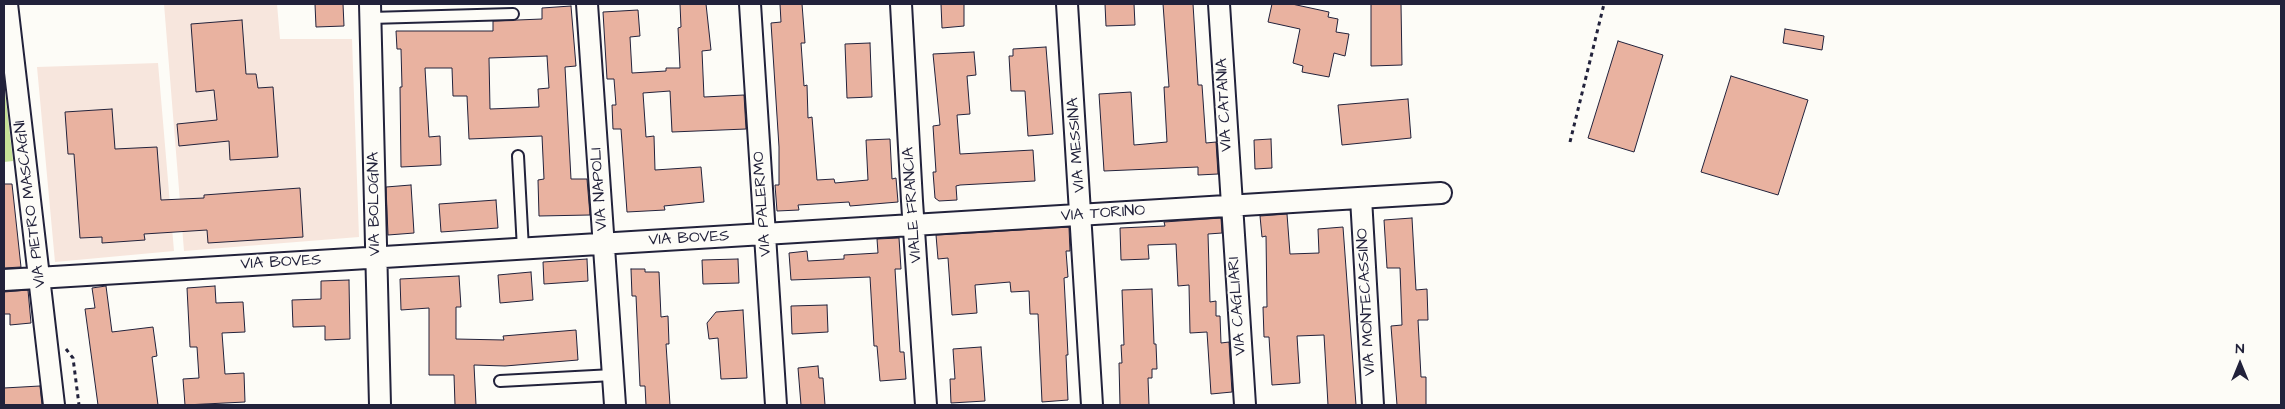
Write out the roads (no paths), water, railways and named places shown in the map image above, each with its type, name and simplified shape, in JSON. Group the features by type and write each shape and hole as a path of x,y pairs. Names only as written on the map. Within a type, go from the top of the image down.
{"street":[{"name":"VIA PIETRO MASCAGNI","path":"7,4 54,405"},
{"name":"VIA NAPOLI","path":"587,4 615,405"},
{"name":"VIA PALERMO","path":"750,4 776,405"},
{"name":"VIALE FRANCIA","path":"902,4 926,405"},
{"name":"VIA MESSINA","path":"1067,4 1092,405"},
{"name":"VIA CATANIA","path":"1219,4 1231,206"},
{"name":"VIA BOLOGNA","path":"370,11 380,405"},
{"name":"VIA TORINO","path":"765,235 1441,193"},
{"name":"VIA MONTECASSINO","path":"1361,198 1373,405"},
{"name":"VIA CAGLIARI","path":"1231,206 1244,405"},
{"name":"VIA BOVES","path":"4,280 765,235"}],"lane":[{"path":"370,11 513,14"},
{"path":"518,156 523,249"},
{"path":"500,381 613,375"}]}
